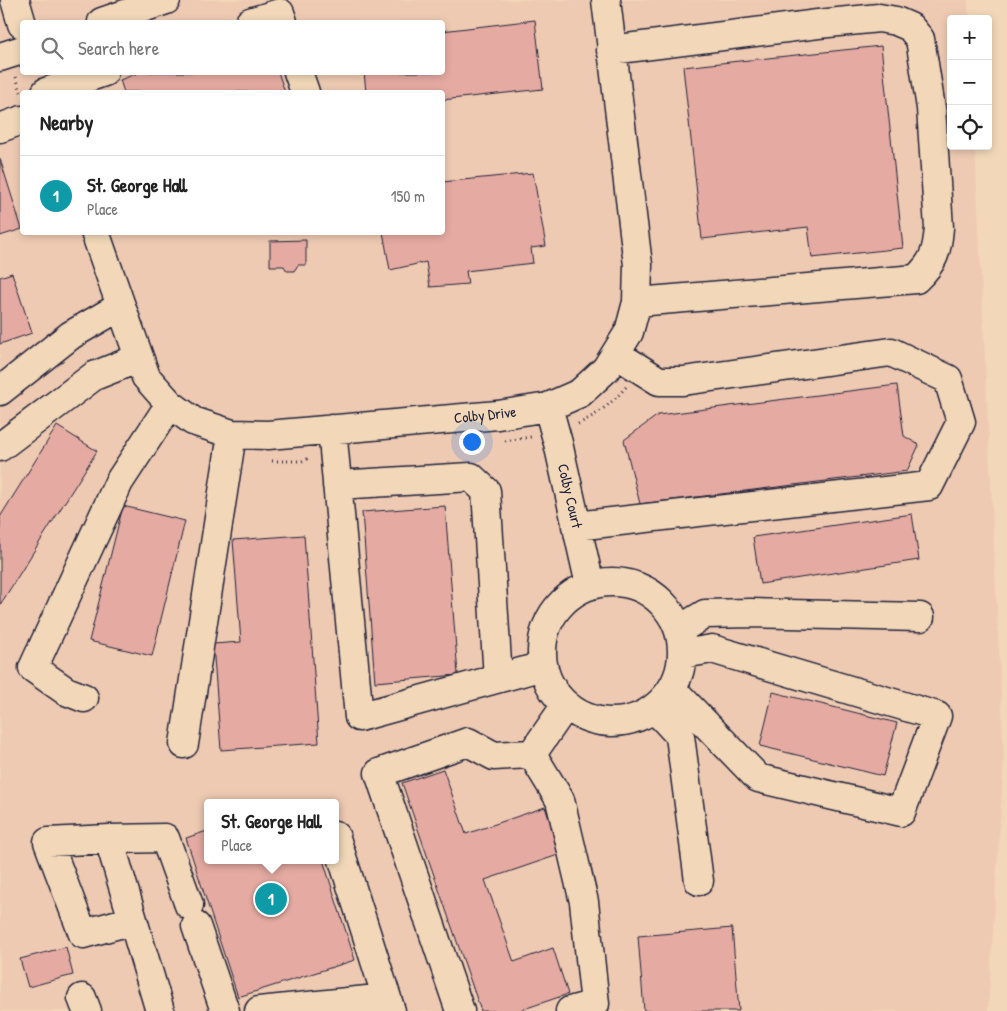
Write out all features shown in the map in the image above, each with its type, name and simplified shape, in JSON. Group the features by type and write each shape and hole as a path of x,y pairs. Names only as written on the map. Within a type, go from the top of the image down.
{"street":[{"path":"15,0 21,20"},
{"path":"108,20 166,0"},
{"name":"Colby Drive","path":"96,235 146,377 170,404 193,421 232,434 268,435 498,415 548,407 580,393 606,369 616,354 629,332 637,302 638,265 606,0"},
{"path":"256,20 280,12 282,20"},
{"path":"611,50 818,24 879,18 896,21 910,27 920,39 931,108 939,228 938,247 929,267 916,279 637,302"},
{"path":"31,75 44,90"},
{"path":"52,90 95,75"},
{"path":"299,75 304,90"},
{"path":"0,128 20,121"},
{"path":"0,391 72,335 120,306"},
{"path":"576,526 929,486 960,422 948,379 891,352 683,381 659,380 616,354"},
{"path":"0,447 94,376 139,358"},
{"path":"84,698 66,691 33,668 119,482 170,404"},
{"name":"Colby Court","path":"548,407 590,585"},
{"path":"332,429 359,718 543,666"},
{"path":"184,744 232,434"},
{"path":"337,485 471,477 486,491 498,678"},
{"path":"603,582 628,583 648,591 666,606 681,642 678,677 663,699 633,719 600,721 571,709 548,681 543,666 542,642 550,618 568,596 590,585 603,582"},
{"path":"681,642 705,614 750,613 920,617"},
{"path":"663,699 758,778 901,812 937,716 712,649 681,642"},
{"path":"663,699 680,736 699,881"},
{"path":"532,754 566,705"},
{"path":"460,1011 379,773 468,742 494,756 532,754"},
{"path":"532,754 560,800 584,902 595,1004 570,1011"},
{"path":"133,920 83,934 48,842 165,838 224,1011"},
{"path":"109,839 160,1011"},
{"path":"260,1011 389,1004 339,848"}],"path":[{"path":"20,75 21,90"},
{"path":"263,461 302,461 319,455"}],"shaded area":[{"path":"0,0 968,0 969,15 947,15 947,150 975,150 1004,759 988,1011 0,1011"}],"building":[{"path":"535,20 543,89 445,100 445,90 366,90 364,75 445,75 445,31"},
{"path":"881,46 903,248 812,258 808,227 702,239 683,67"},
{"path":"132,75 279,75 284,90 123,90 120,80"},
{"path":"0,159 20,223 20,230 0,236"},
{"path":"533,173 546,246 531,248 533,263 466,271 468,284 430,287 426,262 390,270 384,235 445,235 445,182"},
{"path":"306,240 306,265 298,265 294,271 287,271 284,266 270,266 270,241"},
{"path":"12,273 32,333 0,344 0,277"},
{"path":"897,385 904,436 919,445 907,471 640,504 624,440 658,415"},
{"path":"57,426 97,451 0,605 0,517"},
{"path":"123,506 185,521 152,656 89,641"},
{"path":"445,506 458,675 375,682 362,512"},
{"path":"912,514 919,560 760,584 753,537"},
{"path":"304,535 319,743 221,750 213,644 241,642 233,540"},
{"path":"773,692 897,723 883,776 760,746"},
{"path":"443,769 466,834 545,807 561,854 485,880 514,962 553,948 568,994 518,1011 481,1011 402,783"},
{"path":"204,832 204,864 324,864 355,960 238,997 186,838"},
{"path":"732,928 739,1011 644,1011 638,936"},
{"path":"66,947 73,975 28,987 20,959"}],"place":[{"name":"St. George Hall","path":"271,899"}]}
